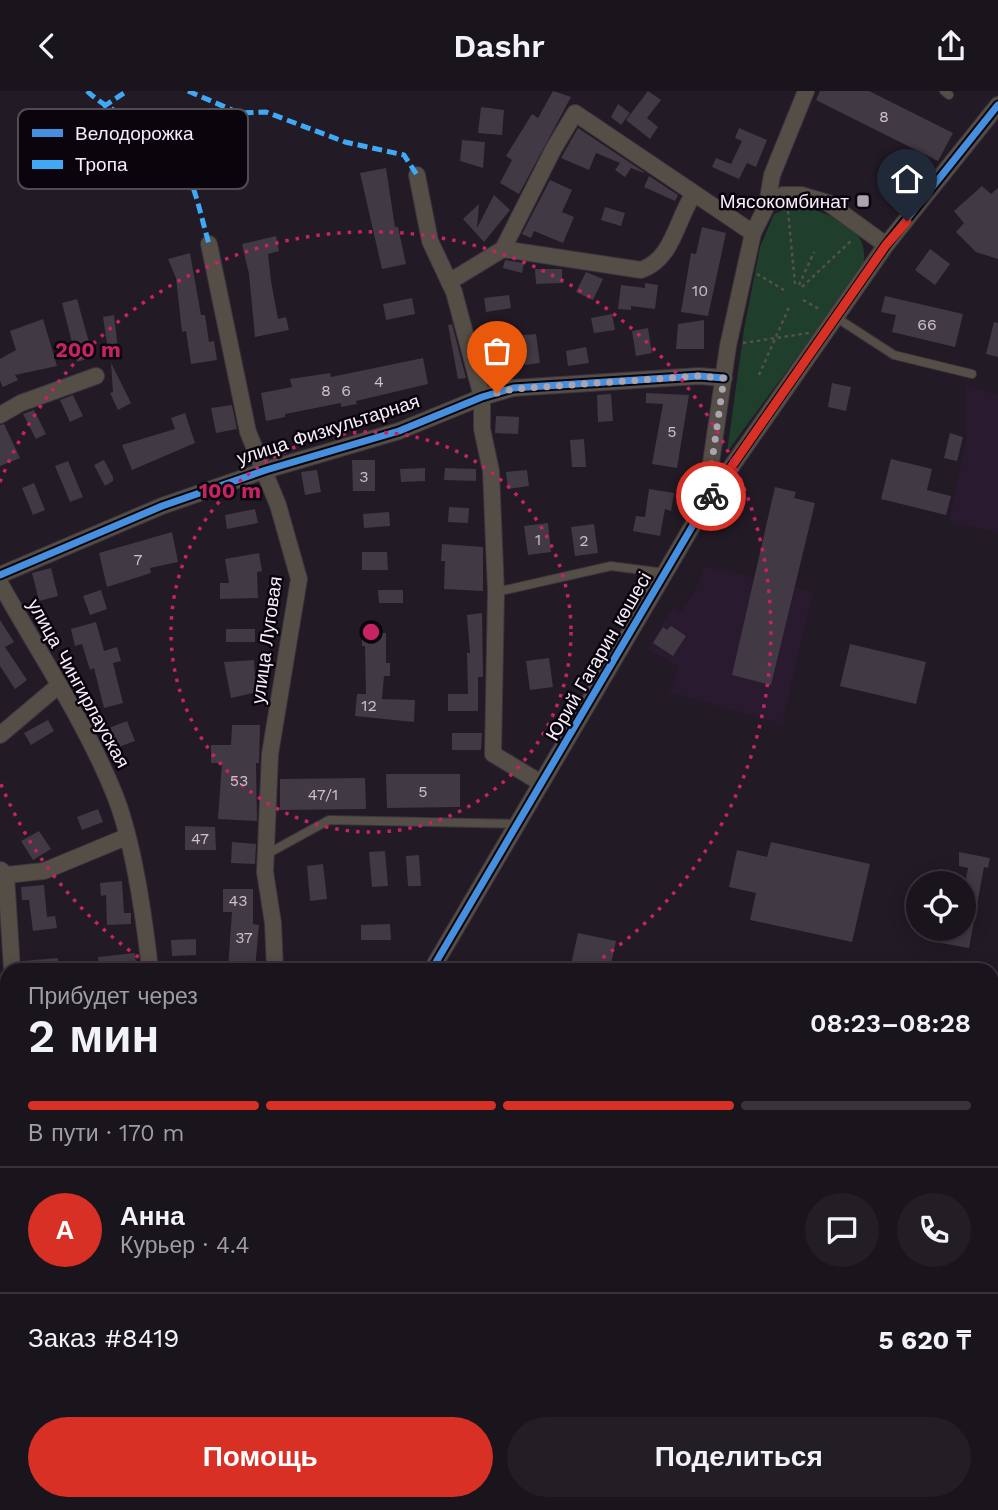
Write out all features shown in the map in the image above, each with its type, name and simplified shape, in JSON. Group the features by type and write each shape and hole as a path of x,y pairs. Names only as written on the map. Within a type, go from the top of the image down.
{"street":[{"name":"Юрий Гагарин көшесі","path":"706,503 728,345 753,233 767,205 772,175 806,91"},
{"name":"Юрий Гагарин көшесі","path":"436,963 706,503 831,320 886,245 998,106"},
{"path":"449,282 503,249 554,148 575,113 753,233"},
{"path":"417,175 430,241 449,282 482,397 482,429 491,471 496,592 494,754 541,783"},
{"path":"503,249 641,269 652,266 665,255 683,210 693,195"},
{"path":"767,205 783,195 801,195 828,203 886,245"},
{"name":"улица Луговая","path":"209,244 247,432 265,470 299,579 270,754 265,872 273,923 275,963"},
{"path":"0,415 21,403 96,376"},
{"name":"улица Физкультарная","path":"0,575 162,506 265,470 399,431 482,397 513,389 699,376 724,378"},
{"name":"улица Чингирлауская","path":"0,583 115,794 145,923 149,963"},
{"path":"0,735 58,686"},
{"path":"11,963 3,872 44,871 126,837"}],"lane":[{"path":"831,320 894,355 972,374"},
{"path":"496,592 611,566 665,573"},
{"path":"267,855 329,820 517,824"}],"path":[{"path":"788,207 799,285"},
{"path":"799,285 859,233"},
{"path":"799,285 814,252"},
{"path":"755,273 785,290"},
{"path":"803,300 831,320"},
{"path":"759,375 790,305"},
{"path":"728,345 776,338 831,320"}],"shaded area":[{"path":"965,385 998,395 998,532 949,522 966,441"},
{"path":"704,566 813,592 782,724 669,692 679,667 647,649 673,608 681,613 700,581"}],"green space":[{"path":"799,204 836,219 855,232 864,253 863,267 727,452 744,329 760,247 774,214"}],"building":[{"path":"553,91 571,97 519,194 500,183 512,160 506,156 532,114 538,118"},
{"path":"648,91 661,100 647,118 658,127 650,139 626,120"},
{"path":"820,91 869,91 953,133 938,161 816,100"},
{"path":"618,104 630,113 621,125 611,117"},
{"path":"481,107 504,110 502,135 478,133"},
{"path":"578,128 644,173 631,168 625,177 615,170 620,163 596,153 589,170 561,158"},
{"path":"739,128 767,140 756,167 747,163 739,179 712,167 716,158 731,164 742,141 735,138"},
{"path":"462,140 485,142 483,168 460,161"},
{"path":"386,168 395,227 398,227 406,264 382,269 360,173"},
{"path":"649,176 678,195 675,201 644,187"},
{"path":"550,180 572,190 562,212 574,217 563,243 534,231 531,238 522,234"},
{"path":"982,186 991,194 998,188 998,259 976,252 956,232 964,223 954,211"},
{"path":"494,195 510,210 484,242 463,219 479,204 477,228"},
{"path":"605,207 625,213 621,226 601,220"},
{"path":"702,227 726,233 708,316 681,312 691,253 696,254"},
{"path":"276,236 279,251 268,254 271,281 278,319 286,317 289,330 255,337 249,274 242,244"},
{"path":"930,249 950,264 935,285 915,270"},
{"path":"190,253 201,315 205,315 209,342 214,341 217,360 191,364 186,331 182,332 176,278 168,259"},
{"path":"505,260 524,263 522,273 503,268"},
{"path":"535,269 562,269 562,283 536,284"},
{"path":"586,272 603,279 593,300 576,292"},
{"path":"645,283 658,285 655,309 631,306 631,310 618,309 621,285 645,288"},
{"path":"509,295 511,308 486,312 484,298"},
{"path":"885,296 963,314 955,347 892,332 896,315 881,312"},
{"path":"412,298 415,314 386,320 383,304"},
{"path":"77,299 93,357 77,362 62,303"},
{"path":"612,314 615,330 594,333 591,318"},
{"path":"114,315 118,349 108,350 103,317"},
{"path":"43,319 57,366 15,375 18,380 3,387 0,381 0,359 16,350 10,331"},
{"path":"704,320 704,349 676,349 678,324"},
{"path":"994,322 998,323 998,357 986,354"},
{"path":"452,324 466,378 458,379 448,325"},
{"path":"648,328 652,353 636,356 632,331"},
{"path":"536,334 540,363 525,365 524,361 498,366 492,338"},
{"path":"586,347 589,363 568,366 566,351"},
{"path":"423,358 428,384 356,401 357,404 341,407 341,403 285,414 285,417 266,421 261,393 292,387 290,379 330,373 331,377"},
{"path":"111,363 131,403 118,410 110,393 113,392"},
{"path":"832,383 851,387 846,411 828,407"},
{"path":"646,393 689,395 677,468 652,464 663,404 646,403"},
{"path":"611,394 613,421 598,422 597,395"},
{"path":"73,395 83,416 70,422 60,400"},
{"path":"232,405 237,429 216,433 211,408"},
{"path":"34,410 46,434 36,439 23,414"},
{"path":"185,413 195,443 132,470 122,445 175,429 171,418"},
{"path":"496,416 519,417 518,434 495,433"},
{"path":"4,424 20,458 0,466 0,425"},
{"path":"950,433 963,437 957,461 944,458"},
{"path":"584,439 586,467 572,467 570,440"},
{"path":"891,459 932,469 927,490 951,496 946,515 881,499"},
{"path":"104,460 113,477 113,481 105,486 94,465"},
{"path":"352,460 375,460 375,491 353,491"},
{"path":"68,461 83,497 70,502 55,466"},
{"path":"425,468 425,481 401,482 400,469"},
{"path":"445,468 476,469 476,481 444,480"},
{"path":"317,470 321,492 305,495 301,472"},
{"path":"527,470 529,486 508,489 506,472"},
{"path":"34,483 45,510 33,515 22,488"},
{"path":"775,487 796,492 794,498 815,503 771,685 732,675"},
{"path":"649,489 674,493 671,511 665,509 660,536 633,531 636,516 645,517"},
{"path":"449,507 469,508 468,523 448,522"},
{"path":"255,509 258,523 227,529 225,515"},
{"path":"389,512 390,526 364,528 363,514"},
{"path":"548,523 551,552 528,555 524,526"},
{"path":"594,524 598,553 575,556 571,527"},
{"path":"172,532 178,562 150,568 151,573 107,587 99,553"},
{"path":"442,544 483,547 483,591 444,589 445,561 441,561"},
{"path":"362,552 387,552 388,570 362,570"},
{"path":"259,553 262,571 257,572 258,598 220,599 220,583 229,583 225,559"},
{"path":"51,568 58,596 39,601 32,573"},
{"path":"101,590 107,609 90,615 83,596"},
{"path":"378,590 403,590 403,603 379,603"},
{"path":"482,613 483,677 478,677 478,711 448,711 448,694 468,694 467,653 470,653 467,615"},
{"path":"0,620 14,642 5,647 27,680 15,689 0,666"},
{"path":"96,622 104,651 117,647 121,661 113,663 123,703 104,708 94,668 90,670 82,644 75,646 71,629"},
{"path":"671,626 686,636 673,656 653,643 663,627 667,630"},
{"path":"226,629 255,629 255,642 226,642"},
{"path":"362,633 386,633 386,663 390,663 390,676 384,676 382,699 415,700 414,722 355,716 357,694 366,694 365,646 362,646"},
{"path":"850,644 926,662 916,704 840,686"},
{"path":"549,658 553,687 530,690 526,661"},
{"path":"254,660 255,679 258,678 261,691 231,698 224,662"},
{"path":"48,720 54,731 31,745 24,733"},
{"path":"127,721 135,741 113,749 106,729"},
{"path":"232,725 260,725 259,763 256,763 257,821 218,819 222,763 211,763 211,745 231,745"},
{"path":"452,733 482,733 481,750 452,750"},
{"path":"386,774 460,774 460,807 387,808"},
{"path":"365,778 366,809 280,810 280,779"},
{"path":"98,809 103,822 82,830 77,817"},
{"path":"185,826 215,827 216,850 185,850"},
{"path":"39,831 51,849 33,860 21,841"},
{"path":"232,842 256,844 255,864 231,863"},
{"path":"771,842 870,864 852,942 750,920 756,893 729,887 737,850 767,857"},
{"path":"385,851 388,886 372,887 369,852"},
{"path":"959,852 990,858 988,868 984,867 976,910 976,871 967,871 968,868 959,866"},
{"path":"419,855 421,886 408,886 406,856"},
{"path":"323,864 327,899 310,901 307,866"},
{"path":"122,881 124,913 131,913 131,924 107,925 106,895 101,896 100,883"},
{"path":"44,885 47,917 55,916 57,928 33,931 29,900 22,900 21,887"},
{"path":"223,889 253,889 253,924 259,925 256,963 228,963 232,912 223,912"},
{"path":"390,924 391,940 361,940 361,925"},
{"path":"578,933 616,941 611,963 571,963"},
{"path":"196,939 196,955 172,956 171,940"},
{"path":"941,941 970,941 969,948"},
{"path":"135,953 136,963 98,963 98,957"},
{"path":"58,958 58,963 22,963"}],"marked path":[{"path":"87,91 112,109"},
{"path":"103,107 127,91"},
{"path":"188,91 230,109"},
{"path":"248,113 266,112 345,142 404,155 417,175"},
{"path":"193,189 209,244"}],"cycle path":[{"path":"436,963 706,503 886,245 998,105"},
{"path":"0,575 162,506 266,470 399,431 482,397 513,388 699,376 724,378"}],"way so far":[{"path":"497,393 513,389 699,376 724,378 706,503 711,496"}],"place":[{"name":"Мясокомбинат","path":"863,201"}],"route":[{"path":"711,496 886,245 907,221"}]}
